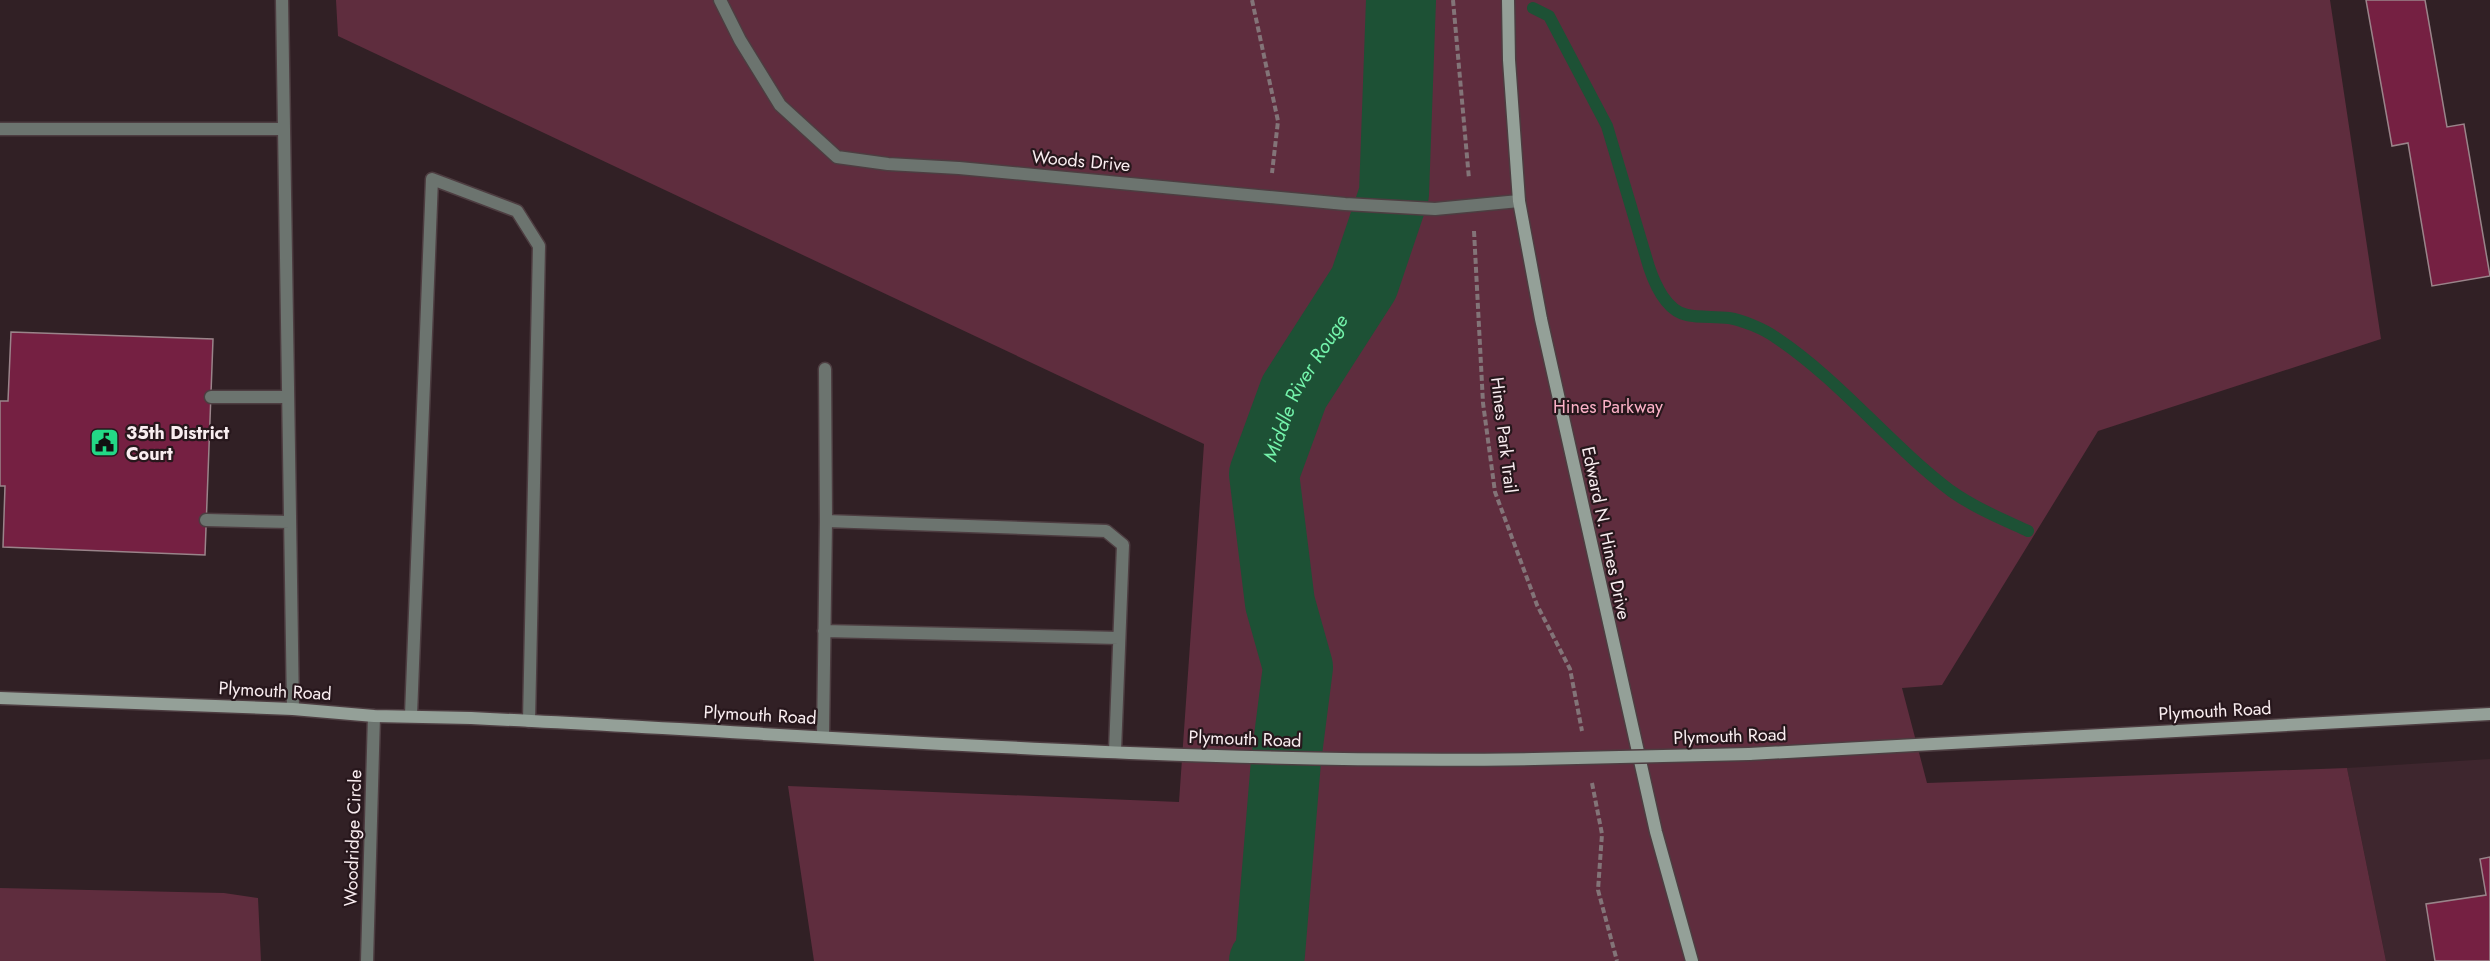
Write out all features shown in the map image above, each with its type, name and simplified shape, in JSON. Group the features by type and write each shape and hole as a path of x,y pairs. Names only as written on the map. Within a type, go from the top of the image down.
{"main road":[{"name":"Edward N. Hines Drive","path":"1508,0 1509,60 1519,201 1541,319 1623,694 1656,832 1692,961"},
{"name":"Plymouth Road","path":"0,698 292,709 374,717 411,715 1155,753 1397,761 1749,754 2490,714"}],"street":[{"path":"282,0 292,709"},
{"name":"Woods Drive","path":"720,0 740,40 780,105 837,157 888,164 958,168 1345,204 1435,209 1519,201"},
{"path":"0,129 284,129"},
{"path":"411,715 432,179 518,211 539,246 529,721"},
{"path":"823,736 826,521 825,369"},
{"path":"211,397 288,397"},
{"path":"206,520 290,522"},
{"path":"826,521 1106,531 1123,545 1115,751"},
{"path":"824,631 1119,638"},
{"name":"Woodridge Circle","path":"367,961 374,717"}],"path":[{"path":"1252,0 1278,121 1270,197"},
{"name":"Hines Park Trail","path":"1454,0 1472,205 1483,403 1495,492 1537,605 1570,669 1584,740"},
{"path":"1590,775 1602,834 1598,890 1617,961"}],"shaded area":[{"path":"2490,759 2490,961 2386,961 2347,768"}],"green space":[{"name":"Hines Parkway","path":"336,0 2330,0 2381,339 2098,431 1942,685 1902,688 1927,783 2347,768 2386,961 814,961 788,786 1179,802 1204,444 338,36"},
{"path":"0,888 224,893 258,898 261,961 0,961"}],"building":[{"path":"2366,0 2425,0 2447,127 2464,124 2490,276 2432,286 2408,143 2392,146"},
{"name":"35th District Court","path":"11,332 213,339 205,555 3,547 5,486 0,486 0,401 8,401"},
{"path":"2490,857 2490,961 2435,961 2426,904 2486,895 2480,859"}],"waterway":[{"name":"Middle River Rouge","path":"1264,961 1270,954 1286,761 1298,667 1280,603 1264,474 1294,392 1364,283 1394,194 1401,0"},
{"path":"1533,8 1549,16 1607,126 1649,267 1658,289 1668,303 1680,313 1734,319 1770,334 1799,354 1843,392 1906,453 1951,491 1979,508 2028,531"}],"place":[{"name":"35th District Court","path":"105,443"}]}
